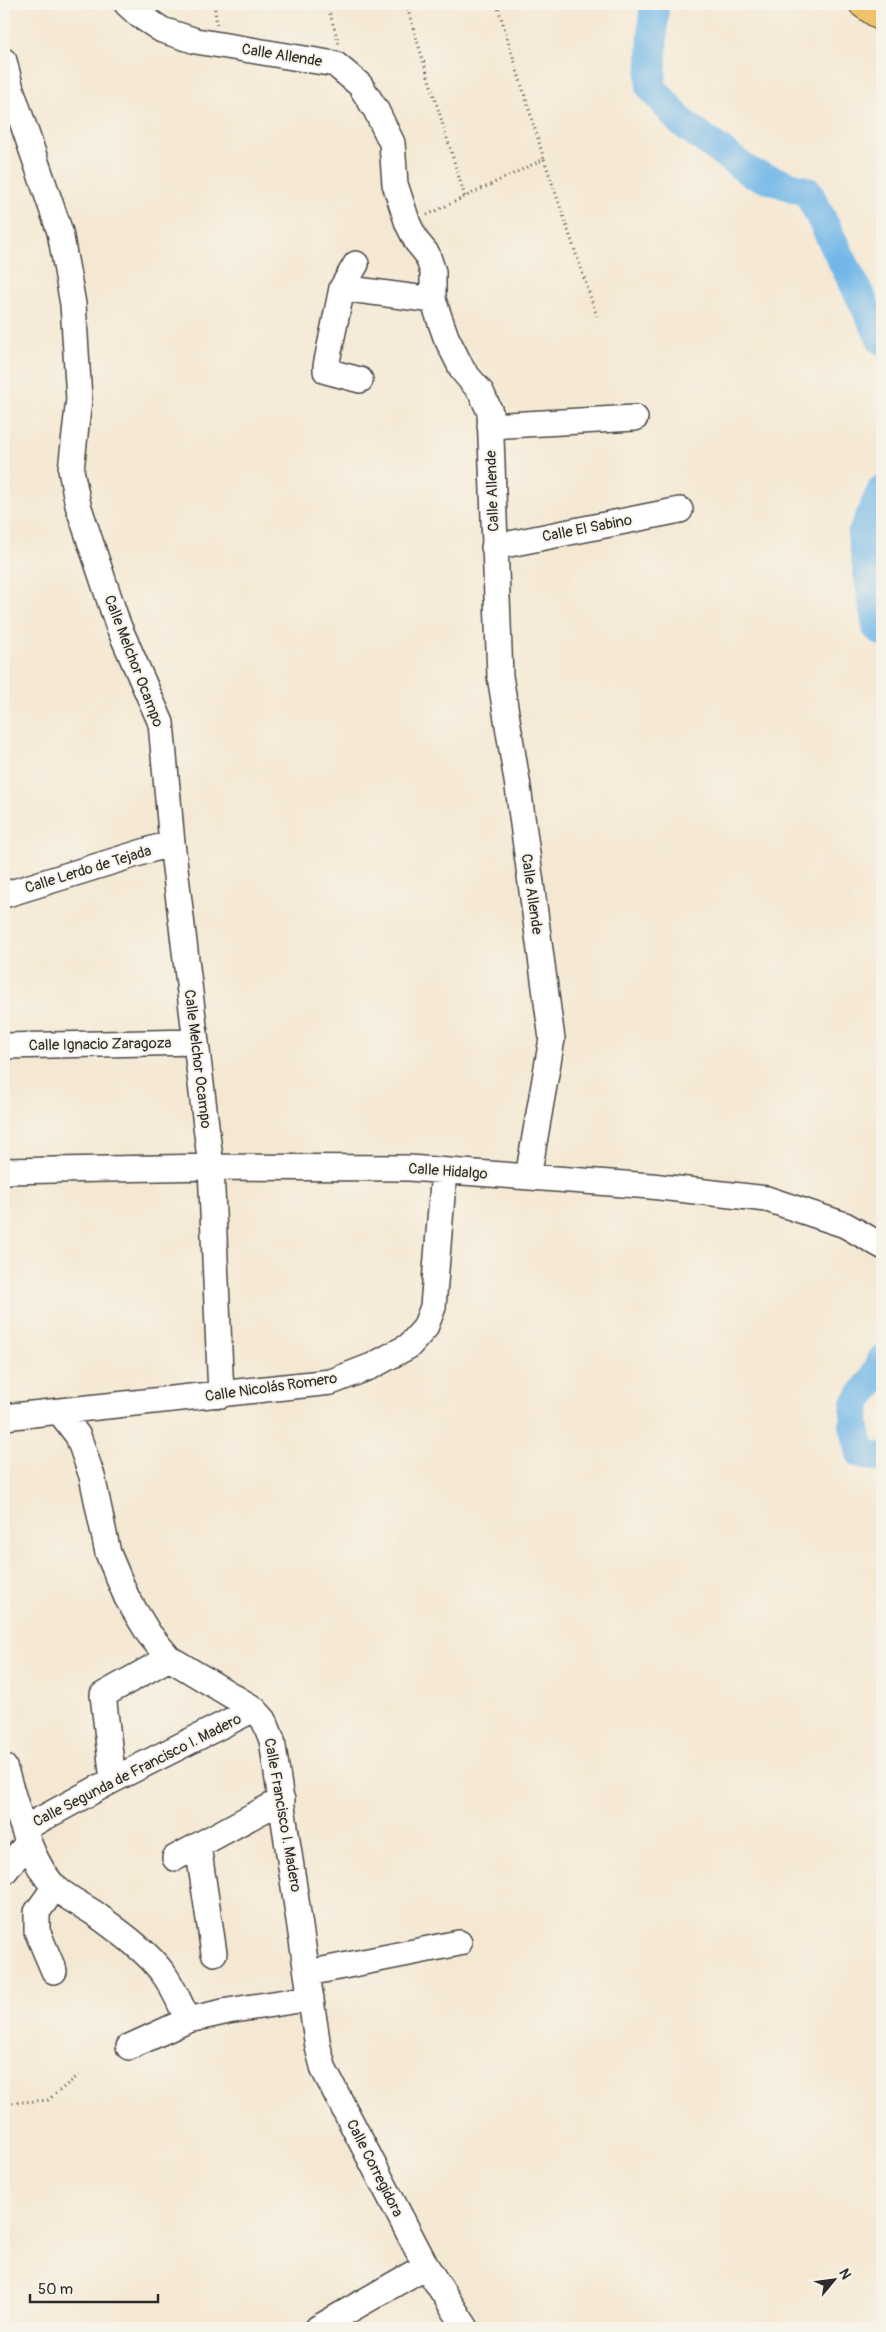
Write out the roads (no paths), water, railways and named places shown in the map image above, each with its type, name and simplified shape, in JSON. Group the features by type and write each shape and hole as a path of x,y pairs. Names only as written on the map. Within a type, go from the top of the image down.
{"main road":[{"path":"863,4 882,17"}],"street":[{"name":"Calle Allende","path":"126,4 162,30 196,41 335,64 364,91 376,110 392,143 395,184 408,224 417,242 427,254 433,272 433,300 446,337 464,371 482,392 490,412 500,676 518,787 552,1039 528,1177"},
{"name":"Calle Melchor Ocampo","path":"4,61 60,232 73,304 79,399 71,470 78,505 118,625 162,723 172,843 211,1167 221,1395"},
{"path":"356,264 342,288 326,371 360,380"},
{"path":"342,288 433,300"},
{"path":"490,426 635,418"},
{"name":"Calle El Sabino","path":"494,547 680,510"},
{"name":"Calle Lerdo de Tejada","path":"4,895 172,843"},
{"name":"Calle Ignacio Zaragoza","path":"4,1046 196,1042"},
{"name":"Calle Hidalgo","path":"4,1171 211,1167 409,1168 651,1186 767,1198 845,1225 882,1246"},
{"name":"Calle Nicolás Romero","path":"4,1417 331,1382 372,1366 409,1346 426,1328 433,1307 444,1171"},
{"name":"Calle Francisco I. Madero","path":"59,1412 78,1436 92,1476 108,1553 128,1598 149,1634 169,1658 254,1710 264,1720 272,1740 311,1998"},
{"path":"113,1780 103,1695 169,1658"},
{"name":"Calle Segunda de Francisco I. Madero","path":"4,1767 26,1836 113,1780 254,1710"},
{"path":"175,1858 282,1800"},
{"path":"4,1872 26,1836 55,1887 93,1913 142,1952 162,1971 175,1991 188,2020"},
{"path":"198,1846 214,1952"},
{"path":"54,1971 36,1931 37,1912 55,1887"},
{"path":"308,1973 459,1942"},
{"path":"129,2047 188,2020 228,2011 311,1998"},
{"name":"Calle Corregidora","path":"311,1998 318,2047 324,2070 426,2266 466,2328"},
{"path":"318,2328 426,2266"}],"waterway":[{"path":"654,4 651,87 681,122 751,173 808,192 882,340"},
{"path":"882,490 862,535 877,627 882,631"},
{"path":"882,1360 875,1377 856,1403 854,1425 861,1453 882,1458"}]}
